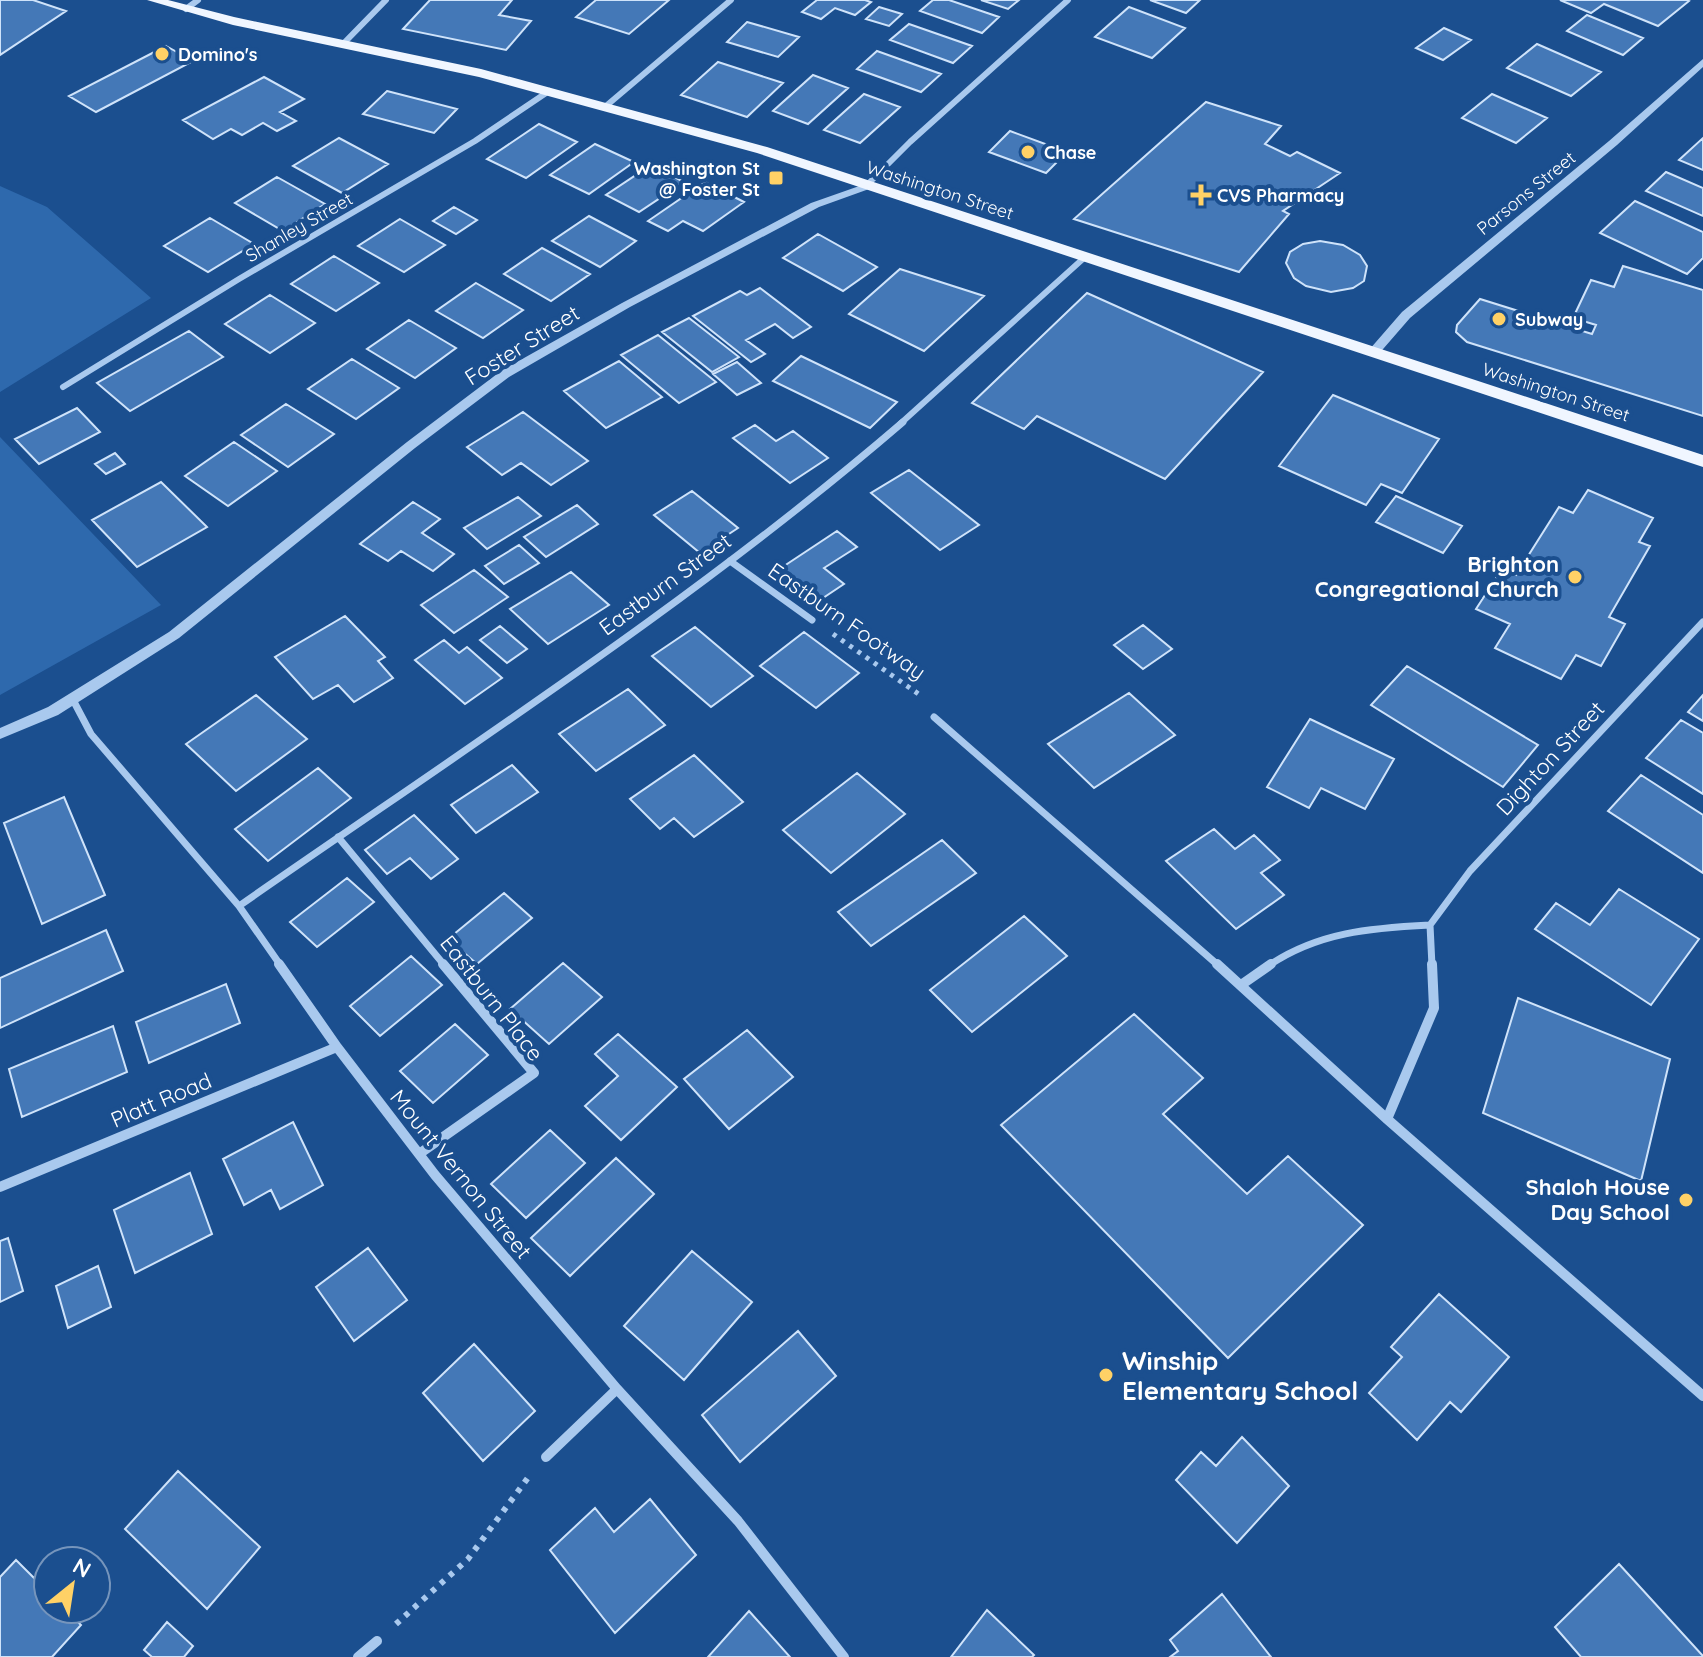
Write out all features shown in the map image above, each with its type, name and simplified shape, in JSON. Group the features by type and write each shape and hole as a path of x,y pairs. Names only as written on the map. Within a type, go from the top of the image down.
{"main road":[{"name":"Washington Street","path":"153,0 192,4 343,44 549,91 762,150 865,187 1703,461"}],"street":[{"path":"343,44 386,0"},
{"path":"606,106 731,0"},
{"name":"Foster Street","path":"0,734 53,711 174,635 505,374 626,305 815,205 865,187 910,142 1068,0"},
{"name":"Parsons Street","path":"1373,353 1406,315 1613,143 1703,62"},
{"name":"Shanley Street","path":"63,387 177,314 451,155 549,91"},
{"name":"Eastburn Street","path":"239,906 730,561 843,473 950,383 1085,257"},
{"name":"Eastburn Footway","path":"730,561 812,620"},
{"name":"Dighton Street","path":"1430,925 1470,871 1703,622"},
{"name":"Mount Vernon Street","path":"72,698 91,734 239,906 337,1047 419,1154 617,1389 738,1521 844,1657"},
{"path":"934,717 1703,1396"},
{"name":"Eastburn Place","path":"338,837 534,1073 419,1154"},
{"path":"1241,985 1296,948 1342,934 1385,927 1430,925 1434,1008 1387,1119"},
{"name":"Platt Road","path":"0,1187 337,1047"},
{"path":"546,1457 617,1389"},
{"path":"358,1657 377,1641"}],"path":[{"name":"Eastburn Footway","path":"812,620 930,702"},
{"path":"377,1641 468,1559 546,1457"}],"shaded area":[{"path":"0,186 47,207 151,298 0,392"},
{"path":"0,437 161,605 0,695"}],"building":[{"path":"0,0 33,0 66,11 0,55"},
{"path":"430,0 512,0 499,15 531,21 506,50 403,29"},
{"path":"596,0 669,0 629,34 576,17"},
{"path":"817,0 871,2 855,15 835,8 821,19 802,12"},
{"path":"933,0 949,0 999,17 982,33 920,11"},
{"path":"981,0 1019,0 1008,9"},
{"path":"1150,0 1200,0 1186,13"},
{"path":"1560,0 1689,1 1658,26 1604,4 1591,13"},
{"path":"879,7 902,14 889,26 866,19"},
{"path":"1129,7 1185,28 1152,58 1095,37"},
{"path":"1587,15 1643,38 1623,55 1567,31"},
{"path":"747,22 799,37 778,57 727,42"},
{"path":"909,24 972,46 953,63 890,40"},
{"path":"1444,28 1471,40 1443,60 1416,48"},
{"path":"1537,44 1601,72 1571,96 1507,68"},
{"path":"166,46 193,61 96,112 69,96"},
{"path":"877,51 941,74 921,92 857,69"},
{"path":"718,62 783,83 747,117 681,95"},
{"path":"813,75 848,88 808,124 773,111"},
{"path":"264,77 304,99 280,112 296,121 277,131 263,123 242,135 231,129 213,139 183,120"},
{"path":"387,91 457,109 434,133 363,114"},
{"path":"864,94 900,107 860,143 824,130"},
{"path":"1492,94 1547,118 1516,143 1462,118"},
{"path":"1206,102 1281,126 1265,144 1290,156 1297,152 1340,173 1283,211 1289,214 1239,272 1074,219"},
{"path":"539,124 577,142 526,178 487,159"},
{"path":"1010,131 1067,152 1046,173 989,152"},
{"path":"339,138 388,164 342,193 293,166"},
{"path":"1703,138 1703,170 1679,160"},
{"path":"595,144 634,162 589,194 550,175"},
{"path":"651,165 684,182 639,212 606,195"},
{"path":"1666,172 1703,188 1703,216 1646,191"},
{"path":"277,177 325,204 283,231 235,203"},
{"path":"705,182 744,202 703,231 683,221 668,231 648,221"},
{"path":"1635,201 1703,232 1703,258 1687,274 1600,233"},
{"path":"454,207 477,220 456,234 433,221"},
{"path":"589,216 636,241 600,267 552,241"},
{"path":"210,218 254,244 208,272 164,246"},
{"path":"400,219 445,245 404,272 358,246"},
{"path":"818,234 877,267 843,291 783,258"},
{"path":"1320,241 1343,245 1360,255 1367,266 1364,281 1353,288 1331,292 1306,286 1294,278 1286,263 1290,252 1303,244"},
{"path":"542,248 590,274 551,301 504,274"},
{"path":"334,256 379,283 336,311 291,284"},
{"path":"1623,266 1703,290 1703,416 1467,342 1456,332 1457,325 1480,299 1592,334 1596,325 1573,318 1591,280 1614,287"},
{"path":"900,269 984,296 924,351 849,314"},
{"path":"476,283 523,310 483,338 436,311"},
{"path":"760,288 811,327 793,338 775,324 746,340 765,354 751,362 693,316 740,291 747,295"},
{"path":"1087,293 1263,372 1165,479 1037,416 1024,429 972,403"},
{"path":"270,295 315,323 270,353 225,324"},
{"path":"689,318 739,357 712,372 662,332"},
{"path":"409,320 456,348 415,378 367,349"},
{"path":"189,331 223,357 130,411 97,383"},
{"path":"658,335 716,382 679,403 621,355"},
{"path":"801,356 897,402 870,428 773,381"},
{"path":"352,359 399,388 356,419 308,389"},
{"path":"619,361 662,397 606,428 564,391"},
{"path":"737,362 761,383 737,395 713,374"},
{"path":"1333,395 1439,439 1402,493 1381,484 1366,505 1279,466"},
{"path":"286,404 334,434 288,467 241,435"},
{"path":"77,408 100,432 39,464 15,439"},
{"path":"523,412 588,461 551,485 521,463 502,475 467,447"},
{"path":"755,425 776,441 793,431 828,458 790,483 733,438"},
{"path":"234,442 277,471 228,506 185,476"},
{"path":"115,453 125,464 106,474 95,464"},
{"path":"909,470 979,525 940,550 871,493"},
{"path":"161,482 207,527 137,567 92,520"},
{"path":"1588,490 1653,518 1639,542 1650,546 1609,617 1625,624 1601,666 1576,655 1561,679 1495,648 1510,624 1476,609 1502,569 1516,575 1559,507 1573,513"},
{"path":"692,491 738,528 700,553 654,515"},
{"path":"1396,496 1462,526 1443,553 1376,522"},
{"path":"518,497 541,516 487,549 464,528"},
{"path":"413,502 440,519 422,533 454,554 433,571 401,551 388,561 360,544"},
{"path":"577,505 598,524 546,557 524,537"},
{"path":"837,531 857,547 824,568 844,584 814,604 775,572"},
{"path":"519,545 539,563 504,584 485,566"},
{"path":"474,570 508,597 454,633 421,605"},
{"path":"571,572 609,605 548,644 510,609"},
{"path":"345,616 385,657 378,661 393,678 354,702 338,685 313,699 275,657"},
{"path":"1143,625 1172,649 1143,669 1114,645"},
{"path":"500,626 527,649 507,663 480,640"},
{"path":"695,627 753,676 711,707 652,656"},
{"path":"804,632 859,673 816,708 760,666"},
{"path":"444,640 459,653 467,647 502,678 465,704 415,660"},
{"path":"1407,666 1538,745 1503,787 1371,705"},
{"path":"628,689 665,725 596,771 559,734"},
{"path":"1129,693 1175,735 1094,788 1048,744"},
{"path":"256,695 307,739 236,791 186,744"},
{"path":"1703,695 1703,721 1688,712"},
{"path":"1310,719 1394,759 1365,809 1321,788 1309,808 1267,787"},
{"path":"1681,720 1703,733 1703,794 1646,758"},
{"path":"694,755 743,802 694,837 674,818 660,829 630,799"},
{"path":"512,765 538,792 476,833 451,805"},
{"path":"318,768 351,798 268,861 235,829"},
{"path":"857,773 905,814 831,873 783,830"},
{"path":"1641,775 1703,815 1703,873 1608,811"},
{"path":"64,797 105,895 42,924 4,823"},
{"path":"414,815 458,859 431,879 410,858 387,874 365,850"},
{"path":"1214,829 1235,849 1254,835 1280,860 1261,873 1284,895 1236,929 1166,861"},
{"path":"942,840 976,873 871,946 838,912"},
{"path":"347,878 374,902 317,947 290,922"},
{"path":"1619,889 1699,939 1651,1005 1535,929 1556,903 1590,925"},
{"path":"504,893 532,918 477,964 448,939"},
{"path":"1024,916 1067,956 972,1032 930,990"},
{"path":"106,930 123,971 0,1028 0,978"},
{"path":"411,956 442,985 380,1036 350,1006"},
{"path":"563,963 602,997 549,1044 510,1009"},
{"path":"226,984 240,1023 149,1063 136,1022"},
{"path":"1518,998 1670,1059 1641,1181 1483,1113"},
{"path":"1134,1014 1203,1078 1163,1114 1247,1194 1288,1156 1363,1225 1228,1358 1001,1125"},
{"path":"455,1024 488,1055 433,1103 400,1071"},
{"path":"113,1026 127,1072 22,1117 9,1069"},
{"path":"747,1030 793,1077 729,1129 684,1079"},
{"path":"618,1034 677,1087 621,1140 585,1106 618,1076 595,1054"},
{"path":"293,1122 323,1185 280,1209 271,1190 244,1205 223,1159"},
{"path":"550,1130 585,1163 526,1218 491,1184"},
{"path":"616,1158 654,1194 570,1276 531,1238"},
{"path":"190,1173 212,1234 135,1273 114,1210"},
{"path":"8,1238 23,1291 0,1302 0,1241"},
{"path":"368,1248 407,1300 354,1341 316,1287"},
{"path":"692,1251 752,1302 684,1380 624,1326"},
{"path":"98,1266 111,1307 68,1328 56,1286"},
{"path":"1439,1294 1509,1357 1461,1412 1450,1402 1417,1440 1369,1393 1402,1357 1391,1347"},
{"path":"798,1331 836,1376 740,1462 702,1415"},
{"path":"474,1344 535,1411 483,1461 423,1393"},
{"path":"1242,1437 1289,1486 1237,1543 1176,1480 1201,1452 1216,1466"},
{"path":"178,1471 260,1547 207,1609 125,1529"},
{"path":"650,1499 696,1555 615,1633 550,1550 595,1508 614,1532"},
{"path":"16,1560 32,1576 32,1625 81,1625 52,1657 0,1657 0,1577"},
{"path":"1619,1564 1703,1657 1581,1657 1555,1627"},
{"path":"1222,1594 1271,1657 1170,1657 1178,1651 1170,1640"},
{"path":"987,1610 1034,1655 1032,1657 951,1657"},
{"path":"749,1611 790,1657 708,1657"},
{"path":"167,1622 193,1646 184,1657 152,1657 144,1650"}],"place":[{"name":"Domino's","path":"162,54"},
{"name":"Chase","path":"1028,152"},
{"name":"Washington St @ Foster St","path":"776,178"},
{"name":"CVS Pharmacy","path":"1201,195"},
{"name":"Subway","path":"1499,319"},
{"name":"Brighton Congregational Church","path":"1575,577"},
{"name":"Shaloh House Day School","path":"1686,1200"},
{"name":"Winship Elementary School","path":"1106,1375"}]}
